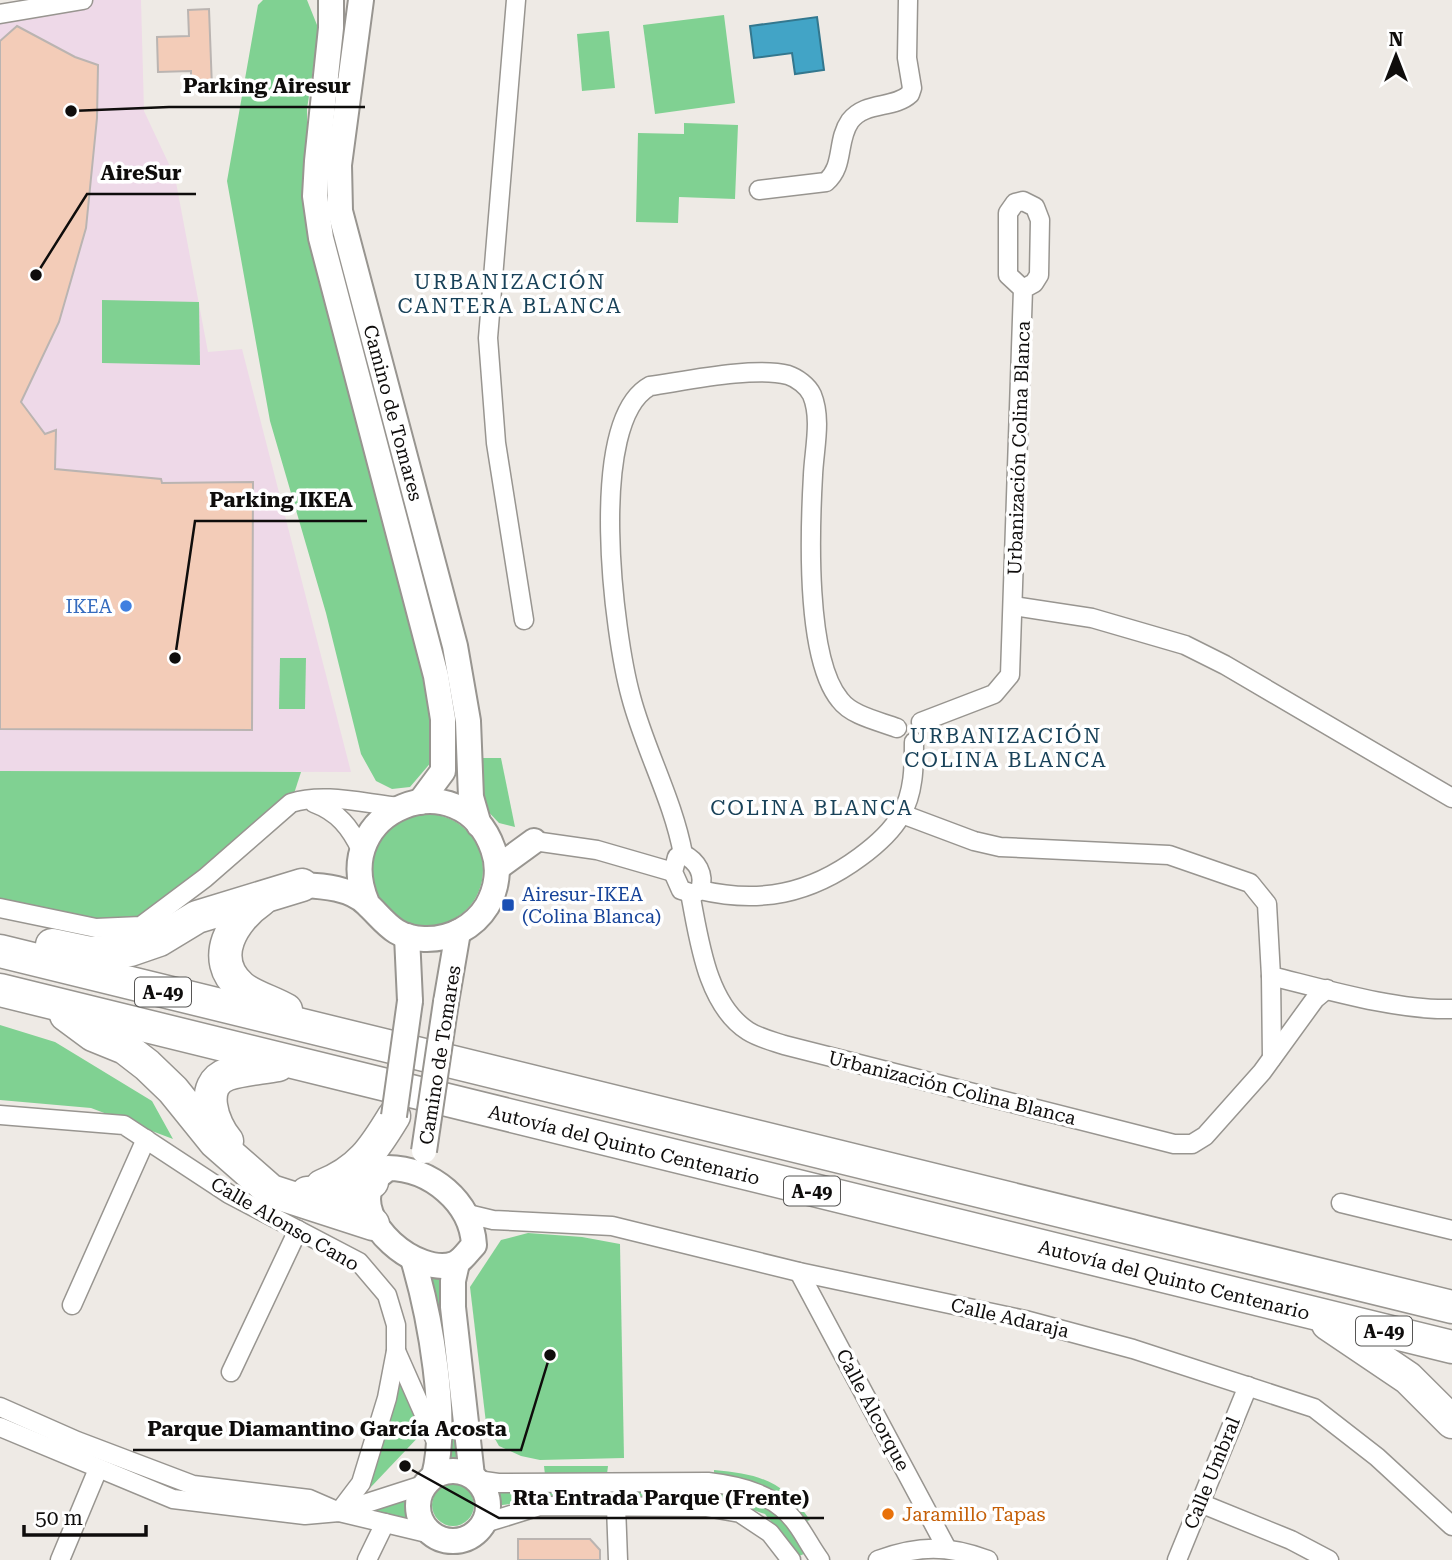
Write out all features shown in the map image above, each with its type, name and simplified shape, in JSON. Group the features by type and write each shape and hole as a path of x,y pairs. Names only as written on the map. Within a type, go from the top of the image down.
{"highway":[{"path":"0,938 90,953 130,950 159,940 197,917 302,885"},
{"path":"271,894 243,912 232,930 225,947 228,965 241,987 327,1032"},
{"name":"Autovía del Quinto Centenario","path":"0,951 1452,1307"},
{"name":"Autovía del Quinto Centenario","path":"0,990 1452,1348"},
{"path":"47,1002 93,1035 125,1048 146,1065 173,1090 215,1142 271,1191 373,1224"},
{"path":"290,1062 225,1074 215,1086 210,1104 216,1128 243,1158 276,1184 305,1193 347,1191 380,1175"},
{"path":"305,1193 338,1180 371,1154 394,1116"},
{"path":"1316,1315 1356,1345 1386,1361 1408,1378 1452,1422"}],"street":[{"path":"0,14 83,0"},
{"path":"331,0 341,3 360,0"},
{"name":"Camino de Tomares","path":"331,0 331,28 315,196 321,238 436,676 443,719 443,771 410,804"},
{"name":"Camino de Tomares","path":"360,0 339,165 340,211 455,646 468,721 471,797 484,831"},
{"path":"516,0 488,338 496,443 524,620"},
{"path":"759,190 826,183 838,167 850,121 866,108 910,94 912,88 907,58 908,0"},
{"name":"Urbanización Colina Blanca","path":"922,722 994,694 1005,685 1010,675 1023,289"},
{"path":"695,891 701,875 698,865 683,854 678,831 631,699 615,623 610,526 612,491 622,423 629,405 638,393 650,386 768,373 789,375 802,382 811,393 816,420 811,500 813,597 821,656 840,700 852,710 897,728"},
{"path":"1014,606 1092,618 1185,645 1225,665 1452,798"},
{"path":"910,716 922,722 922,736 914,742 904,742 899,737 897,728 903,718 910,716"},
{"path":"683,854 677,857 673,872 676,883 695,891 752,897 773,896 806,888 845,868 871,848 902,814 912,780 914,742"},
{"path":"0,908 96,928 141,926 205,878 291,803 304,799 448,804 465,812 484,831 497,868 489,901 476,919 458,933 424,939 390,929 367,903 359,880 361,852 352,832 333,810 304,799"},
{"path":"302,885 328,876 361,852 379,821 410,804"},
{"path":"902,814 974,841 1000,847 1169,855 1240,879 1258,889 1267,904 1272,1058"},
{"path":"484,831 597,850 673,872"},
{"path":"497,868 534,841"},
{"path":"302,885 334,887 367,903"},
{"name":"Urbanización Colina Blanca","path":"695,891 704,958 724,1004 747,1031 784,1045 1186,1145 1205,1136 1272,1058 1302,1013 1327,989"},
{"name":"Camino de Tomares","path":"430,1178 424,1151 458,933"},
{"name":"Camino de Tomares","path":"380,1175 394,1116 410,1001 407,936"},
{"path":"1271,976 1431,1009 1452,1009"},
{"name":"Calle Alonso Cano","path":"0,1115 124,1125 229,1194 359,1262 387,1295 396,1325 396,1351 387,1398 361,1483 339,1512"},
{"path":"72,1305 146,1139"},
{"path":"457,1264 435,1268 414,1259 373,1224 368,1205 380,1175 408,1168 430,1178 468,1214 474,1245"},
{"path":"1341,1203 1452,1230"},
{"name":"Calle Adaraja","path":"468,1214 493,1220 612,1226 799,1272 1025,1320 1133,1349 1314,1408 1377,1457 1452,1526"},
{"path":"475,1560 489,1500 475,1478 453,1307 453,1281 457,1264 474,1245 495,1228 522,1220"},
{"path":"231,1372 298,1230"},
{"path":"414,1259 427,1306 438,1413 438,1446 430,1480 418,1503 418,1514 454,1560"},
{"name":"Calle Alcorque","path":"799,1272 946,1547"},
{"path":"396,1351 438,1446"},
{"name":"Calle Umbral","path":"1177,1560 1248,1386"},
{"path":"0,1407 77,1441 193,1485 309,1499 339,1512 434,1536 460,1541 483,1526 540,1506 706,1507 740,1513 770,1533 790,1560"},
{"path":"0,1427 173,1499 304,1515 339,1512 449,1471 498,1483 708,1482 742,1486 773,1501 795,1521 820,1560"},
{"path":"60,1560 97,1469"},
{"path":"1200,1503 1291,1540 1329,1560"},
{"path":"616,1506 618,1560"},
{"path":"367,1560 385,1523"},
{"path":"878,1560 899,1552 946,1547 988,1560"}],"shaded area":[{"path":"83,0 141,0 144,111 175,177 208,352 242,349 351,772 0,771 0,14"}],"green space":[{"path":"263,0 307,0 319,30 307,109 308,217 336,346 436,727 433,760 410,787 392,789 376,781 361,754 326,613 270,421 227,181 258,5"},
{"path":"724,15 735,103 655,114 643,25"},
{"path":"609,31 615,88 582,91 577,34"},
{"path":"684,123 738,125 735,199 679,197 678,223 636,222 638,133 684,134"},
{"path":"102,300 199,302 200,365 102,363"},
{"path":"280,658 306,658 305,709 279,709"},
{"path":"482,758 501,758 515,827 499,823 479,802"},
{"path":"0,771 301,772 291,803 141,926 0,908"},
{"path":"427,814 448,818 467,830 479,849 483,870 479,891 467,910 448,922 427,926 406,922 387,910 375,891 371,870 375,849 387,830 406,818"},
{"path":"0,1025 55,1042 152,1101 173,1139 91,1108 0,1100"},
{"path":"528,1233 582,1237 620,1244 624,1458 540,1460 521,1456 499,1446 486,1423 470,1287 501,1240"},
{"path":"448,1277 463,1460 447,1460 428,1279"},
{"path":"397,1368 424,1431 370,1488"},
{"path":"544,1466 608,1466 607,1474 545,1475"},
{"path":"714,1470 745,1474 769,1482 790,1496 810,1520 804,1522 786,1501 765,1488 741,1479 714,1475"},
{"path":"491,1482 586,1491 722,1491 765,1505 791,1529 804,1554 799,1556 765,1514 721,1499 531,1501 495,1506"},
{"path":"453,1484 468,1490 474,1505 468,1520 453,1526 438,1520 432,1505 438,1490"},
{"path":"407,1496 410,1521 371,1516 367,1509"}],"water":[{"path":"817,17 824,70 795,74 792,53 754,58 750,26"}],"building":[{"path":"209,9 212,88 191,89 191,71 158,72 157,37 189,36 188,10"},
{"name":"IKEA","path":"17,26 75,57 98,65 97,118 86,228 59,322 21,402 45,434 56,430 55,469 161,479 162,483 253,482 252,730 0,729 0,41"},
{"path":"518,1539 590,1539 600,1550 600,1560 518,1560"}],"place":[{"name":"Parking Airesur","path":"71,111"},
{"name":"AireSur","path":"36,275"},
{"name":"IKEA","path":"126,606"},
{"name":"Parking IKEA","path":"175,658"},
{"name":"Airesur-IKEA (Colina Blanca)","path":"508,905"},
{"name":"Parque Diamantino García Acosta","path":"550,1355"},
{"name":"Rta Entrada Parque (Frente)","path":"405,1466"},
{"name":"Jaramillo Tapas","path":"888,1514"}],"district":[{"name":"URBANIZACIÓN CANTERA BLANCA","path":"510,294"},
{"name":"URBANIZACIÓN COLINA BLANCA","path":"1006,748"},
{"name":"COLINA BLANCA","path":"812,808"}]}
